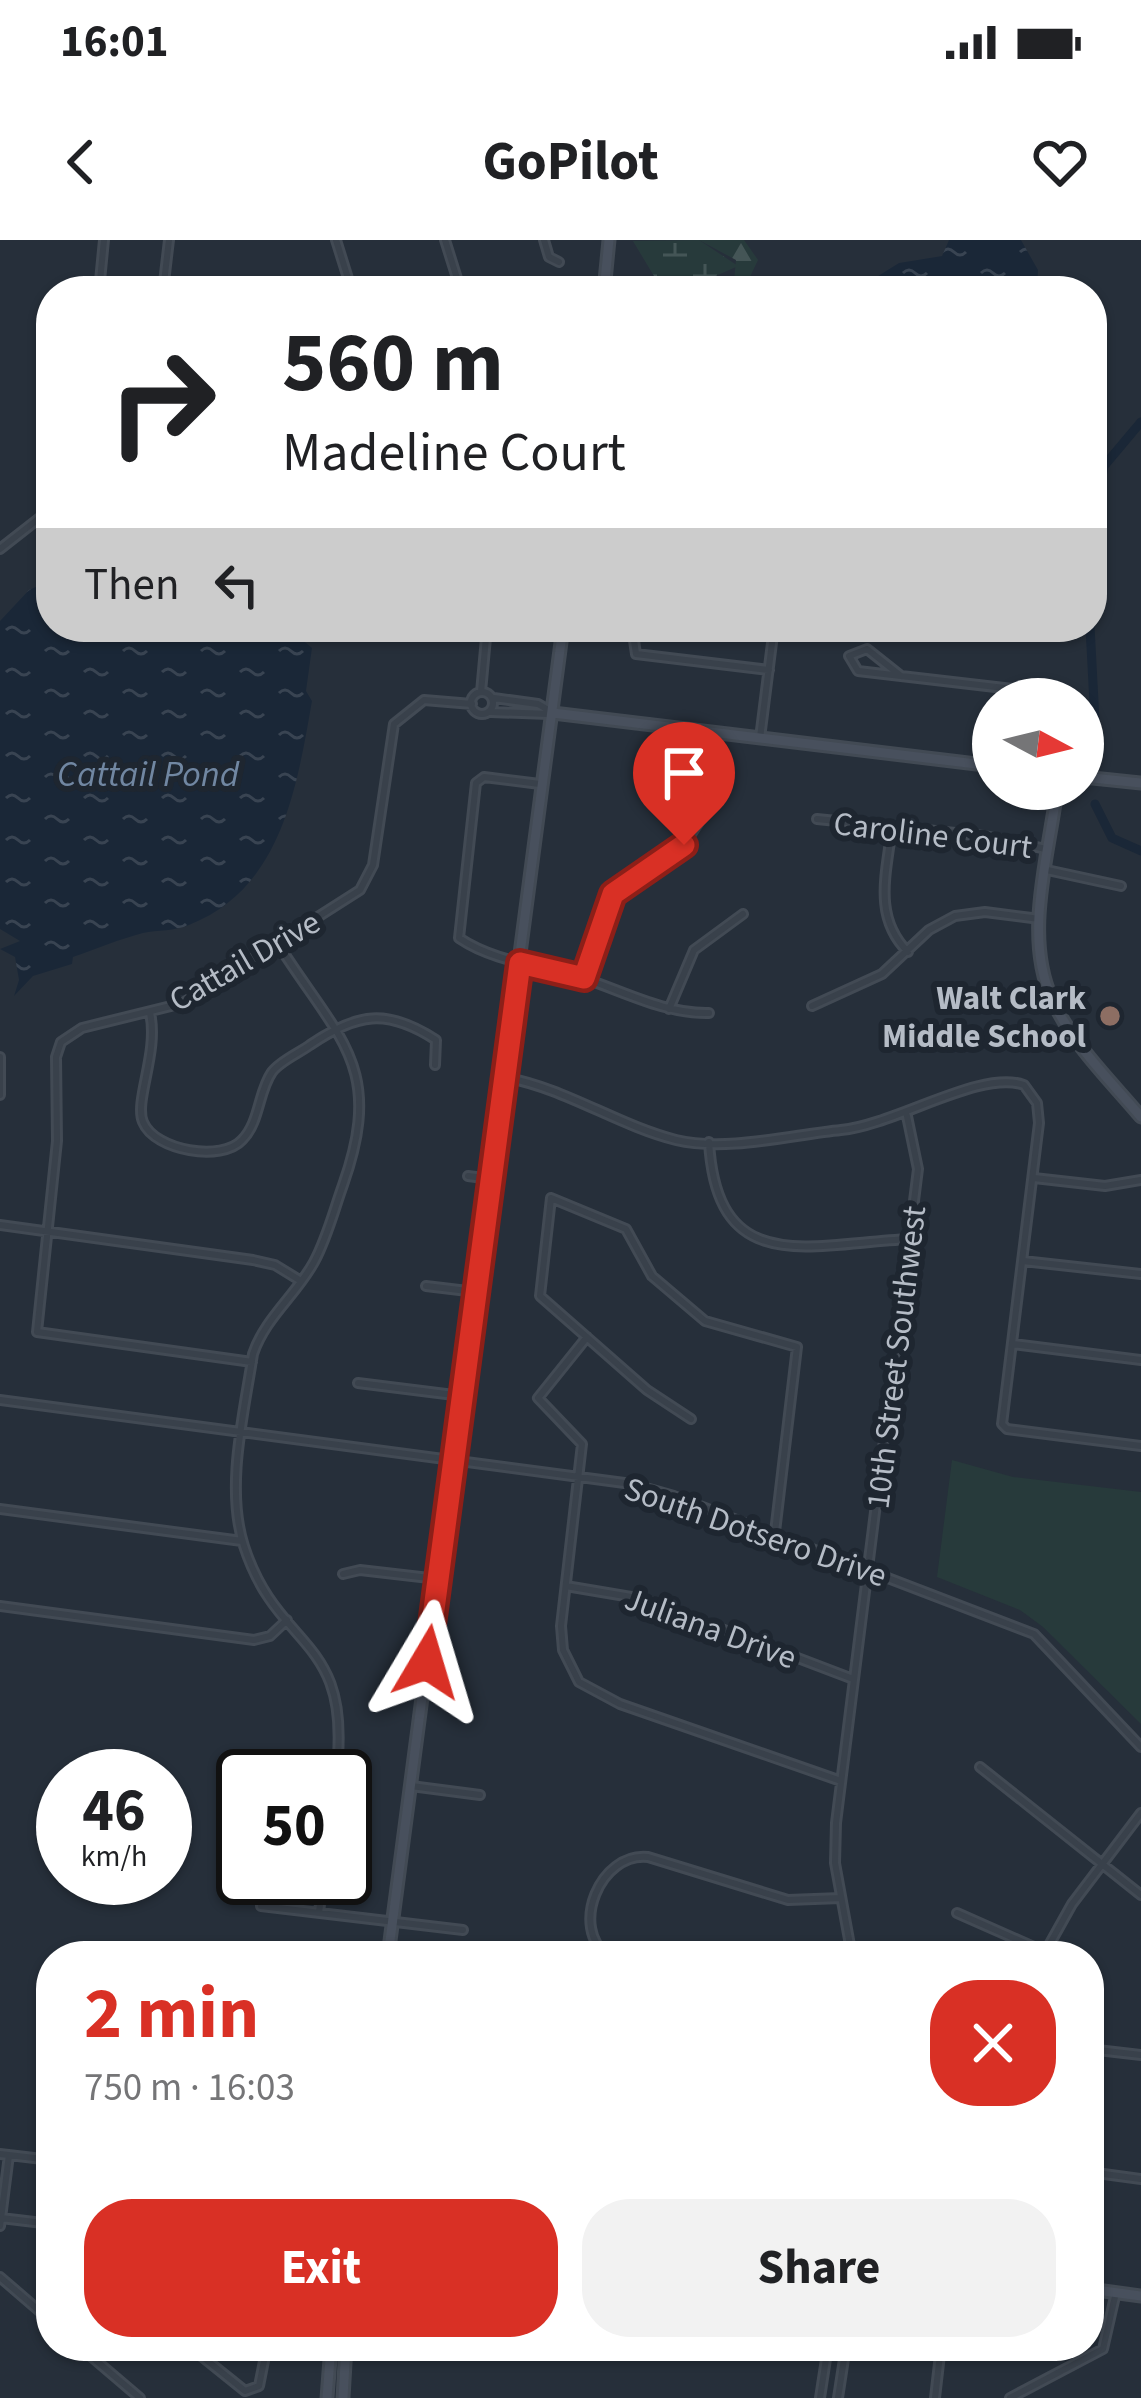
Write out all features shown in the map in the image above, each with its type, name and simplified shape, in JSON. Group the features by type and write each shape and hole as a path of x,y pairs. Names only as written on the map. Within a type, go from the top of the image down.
{"main road":[{"path":"605,276 609,240"},
{"path":"390,1941 561,642"},
{"path":"553,713 972,763"},
{"path":"1104,779 1141,783"},
{"path":"1055,810 1039,961 1056,1008 1141,1118"},
{"path":"1104,2291 1141,2296"},
{"path":"327,2398 330,2361"},
{"path":"343,2398 345,2361"}],"street":[{"path":"100,276 104,240"},
{"path":"165,276 169,240"},
{"path":"336,240 347,276"},
{"path":"445,240 456,276"},
{"path":"544,240 549,257 559,262"},
{"path":"0,549 36,520"},
{"path":"485,642 481,692 472,704 478,713 536,717 553,713"},
{"path":"634,642 636,654 769,670"},
{"path":"760,738 772,642"},
{"path":"901,676 867,650 849,656 858,671 972,684"},
{"path":"481,692 538,704 553,713"},
{"path":"489,712 491,697"},
{"name":"Cattail Drive","path":"48,1232 57,1141 55,1066 61,1042 82,1028 188,1000 369,879 388,740 400,715 424,700 472,704"},
{"path":"544,785 484,777 474,787 457,934 467,944 520,963 584,978 669,1009 709,1013"},
{"path":"584,978 613,894 684,845 710,805"},
{"name":"Caroline Court","path":"817,819 1050,849"},
{"path":"892,826 884,907 889,929 908,952"},
{"name":"Caroline Court","path":"1047,871 1106,879 1121,886"},
{"path":"669,1009 694,950 743,914"},
{"path":"812,1006 882,974 941,922 963,914 1040,919"},
{"path":"278,944 358,1073 363,1116 322,1243 301,1282 261,1332 252,1362 236,1498 242,1541 261,1584 321,1659 334,1684 339,1749"},
{"path":"150,1013 155,1046 140,1105 144,1125 166,1143 213,1150 241,1142 274,1070 332,1030 366,1015 392,1017 436,1040 435,1065"},
{"path":"0,1057 0,1095"},
{"path":"504,1077 533,1083 680,1141 709,1142 865,1128 985,1082 1024,1085 1038,1109 1034,1178 1003,1426 1141,1445"},
{"name":"10th Street Southwest","path":"848,1941 834,1843 918,1169 907,1115"},
{"path":"709,1142 713,1190 730,1219 748,1235 786,1245 909,1239"},
{"path":"468,1176 491,1178"},
{"path":"1034,1178 1105,1186 1141,1180"},
{"path":"691,1419 647,1390 538,1293 554,1198 626,1229 652,1276 705,1322 795,1345 775,1533"},
{"path":"0,1226 268,1262 301,1282"},
{"path":"48,1232 35,1320 39,1334 252,1362"},
{"path":"1023,1261 1141,1274"},
{"path":"426,1286 476,1292"},
{"path":"587,1337 538,1398 582,1441 563,1649 586,1688 842,1781"},
{"path":"1013,1344 1141,1360"},
{"path":"358,1383 462,1396"},
{"name":"South Dotsero Drive","path":"0,1400 632,1484 775,1533 1034,1634 1141,1747"},
{"path":"0,1510 242,1541"},
{"path":"343,1574 360,1570 438,1579"},
{"name":"Juliana Drive","path":"566,1586 643,1599 854,1679"},
{"path":"0,1606 248,1639 265,1638 287,1620"},
{"path":"980,1767 1141,1895"},
{"path":"411,1786 480,1795"},
{"path":"1052,1941 1141,1813"},
{"path":"595,1941 591,1918 602,1879 628,1857 648,1857 788,1900 841,1898"},
{"path":"319,1913 320,1905"},
{"path":"261,1906 463,1930"},
{"path":"957,1913 1016,1941"},
{"path":"1104,2051 1141,2055"},
{"path":"36,2158 4,2154 0,2222 36,2223"},
{"path":"1104,2174 1141,2179"},
{"path":"0,2277 36,2308"},
{"path":"1104,2345 1116,2292"},
{"path":"97,2361 140,2398"},
{"path":"209,2361 251,2394 263,2375 265,2361"},
{"path":"820,2398 827,2361"},
{"path":"838,2398 844,2361"},
{"path":"935,2398 939,2361"},
{"path":"1010,2398 1079,2361"}],"green space":[{"path":"699,240 744,240 758,260 750,276 735,276 736,260"},
{"path":"699,240 738,266 716,276 654,276 633,241"},
{"path":"952,1460 1013,1477 1141,1492 1141,1724 1020,1610 937,1577"}],"water":[{"path":"949,240 1021,240 1038,276 878,276 899,263 942,256"},
{"name":"Cattail Pond","path":"36,587 36,642 305,642 312,648 306,691 312,701 300,767 280,831 245,887 220,909 189,925 143,933 73,957 72,964 33,976 14,996 19,980 15,957 0,949 20,941 0,929 0,621"}],"waterway":[{"path":"1107,462 1141,422"},
{"path":"1091,642 1093,678"},
{"path":"1098,810 1112,838 1141,851"}],"place":[{"name":"Walt Clark Middle School","path":"1110,1016"}],"route":[{"path":"427,1662 520,963 584,978 602,912 613,894 628,879 684,845"}]}
